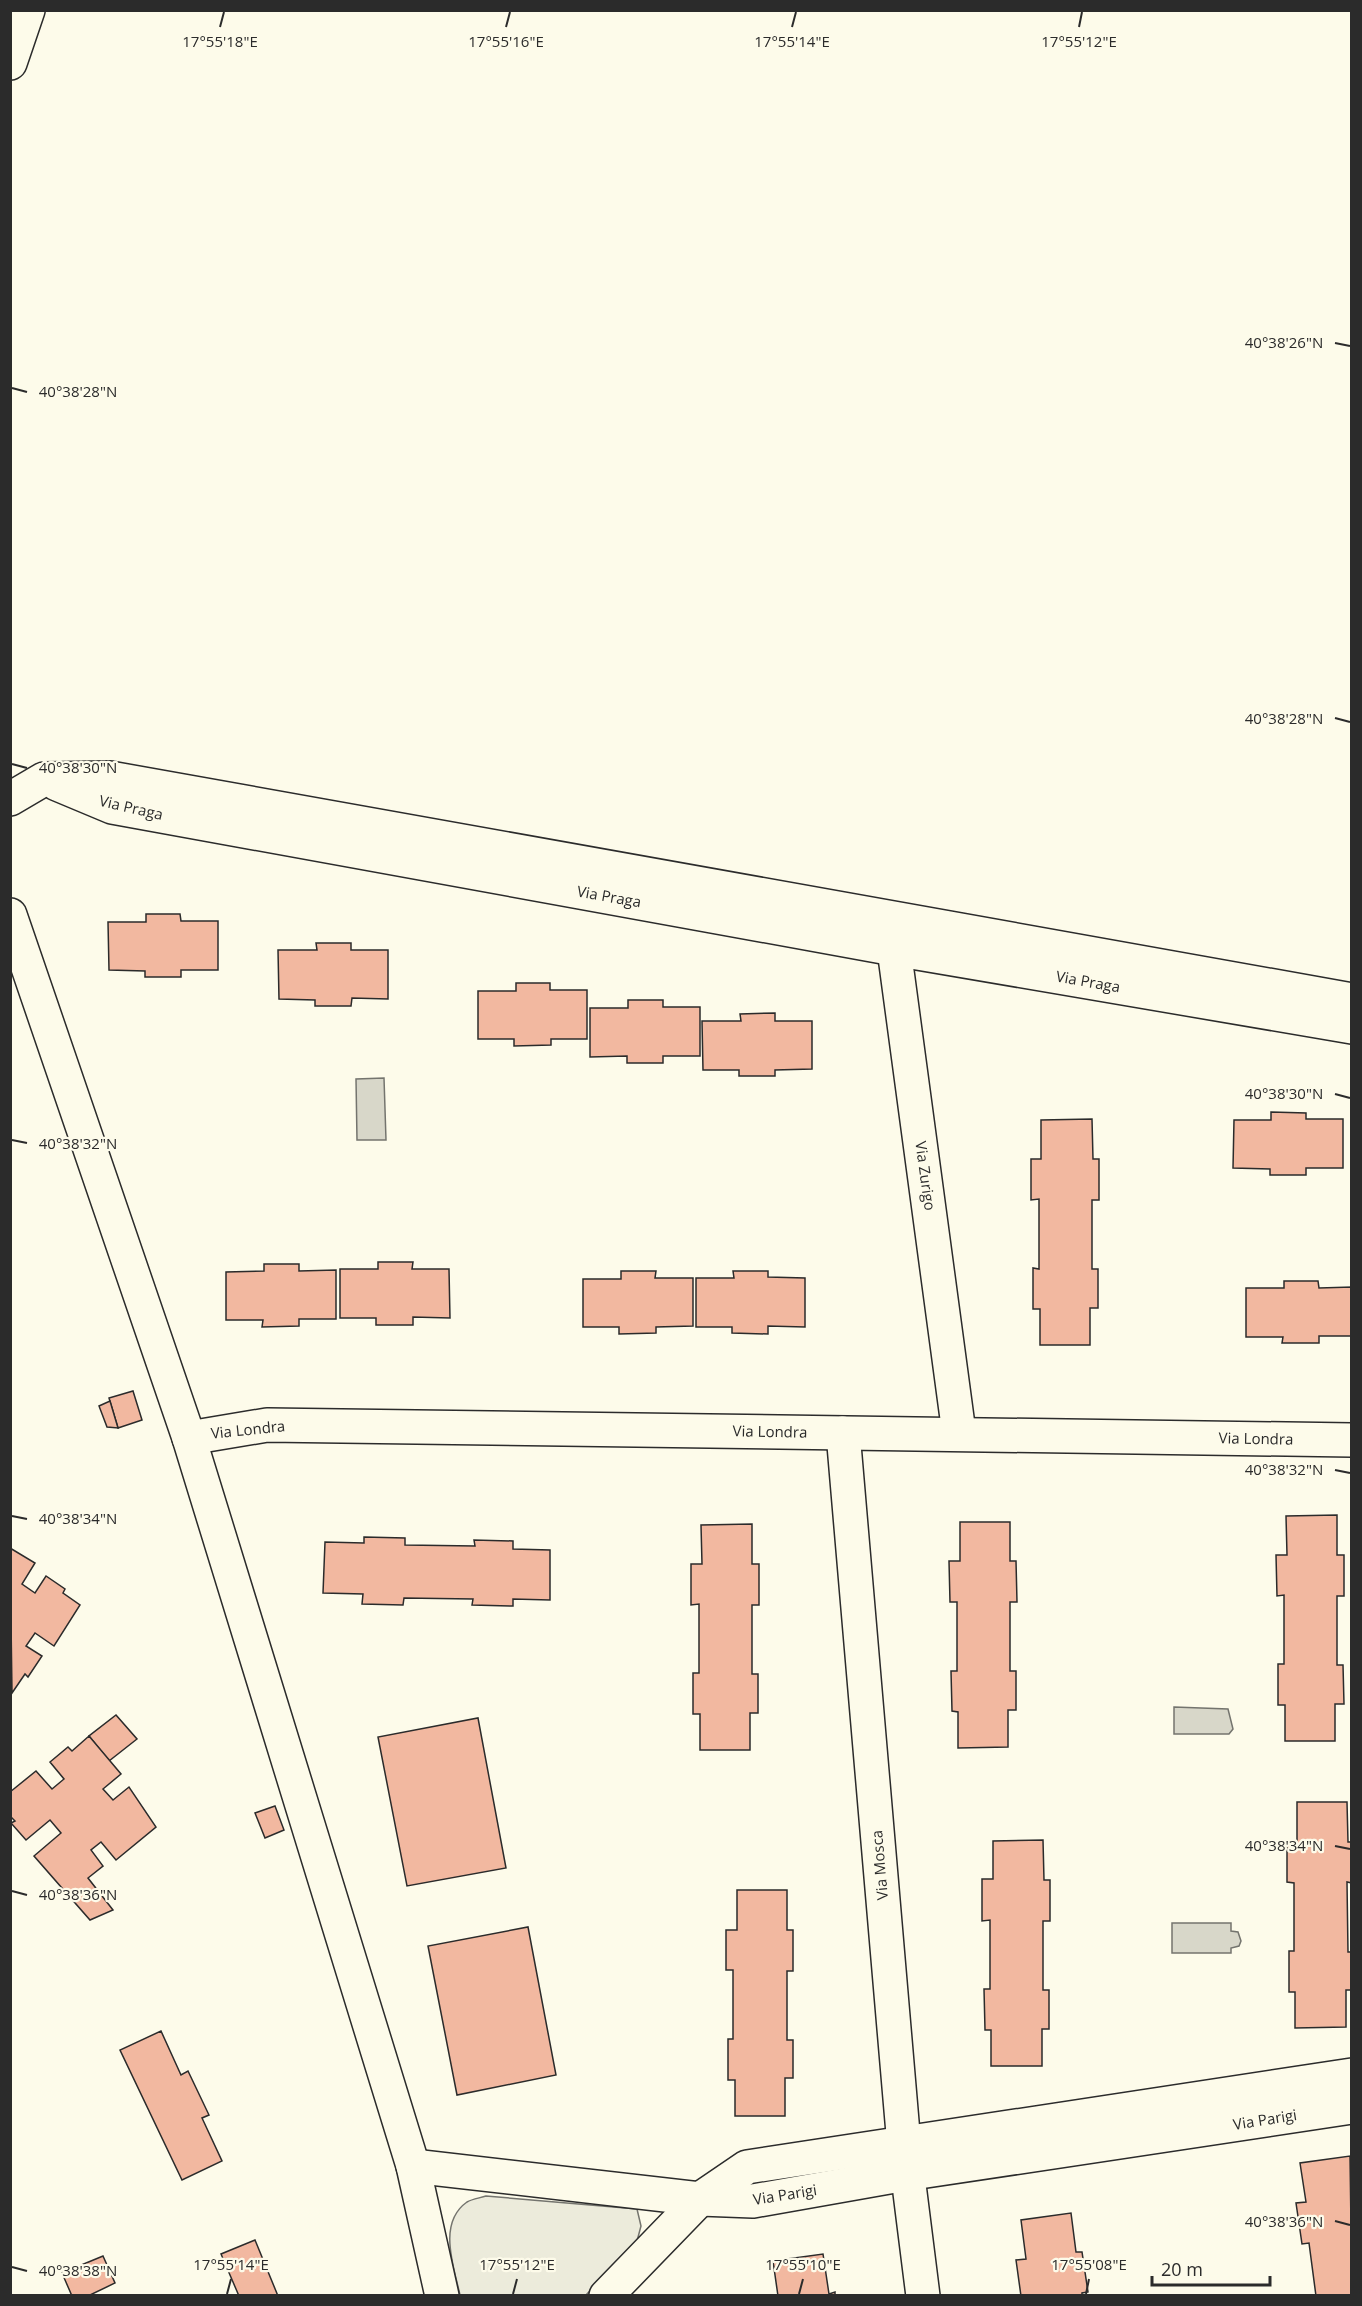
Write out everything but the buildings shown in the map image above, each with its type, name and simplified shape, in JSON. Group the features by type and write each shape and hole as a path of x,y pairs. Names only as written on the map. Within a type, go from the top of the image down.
{"street":[{"path":"12,49 28,10"},
{"name":"Via Praga","path":"10,799 44,779 112,807 896,934 1352,1000"},
{"path":"10,915 189,1438 413,2166 442,2295"},
{"name":"Via Praga","path":"896,934 1352,1027"},
{"name":"Via Zurigo","path":"896,934 959,1433"},
{"name":"Via Londra","path":"189,1438 267,1425 1352,1440"},
{"name":"Via Mosca","path":"843,1433 905,2159 923,2295"},
{"name":"Via Parigi","path":"413,2166 700,2199 753,2201 905,2159 1352,2075"},
{"name":"Via Parigi","path":"905,2159 1352,2107"},
{"path":"606,2295 700,2199"}],"shaded area":[{"path":"384,1078 386,1140 357,1140 356,1079"},
{"path":"1174,1707 1228,1709 1233,1729 1229,1734 1174,1734"},
{"path":"1172,1923 1231,1923 1231,1931 1238,1932 1241,1941 1239,1946 1231,1948 1231,1953 1172,1953"},
{"path":"486,2196 637,2209 641,2226 637,2241 586,2295 460,2295 450,2246 452,2221 467,2202"}]}
